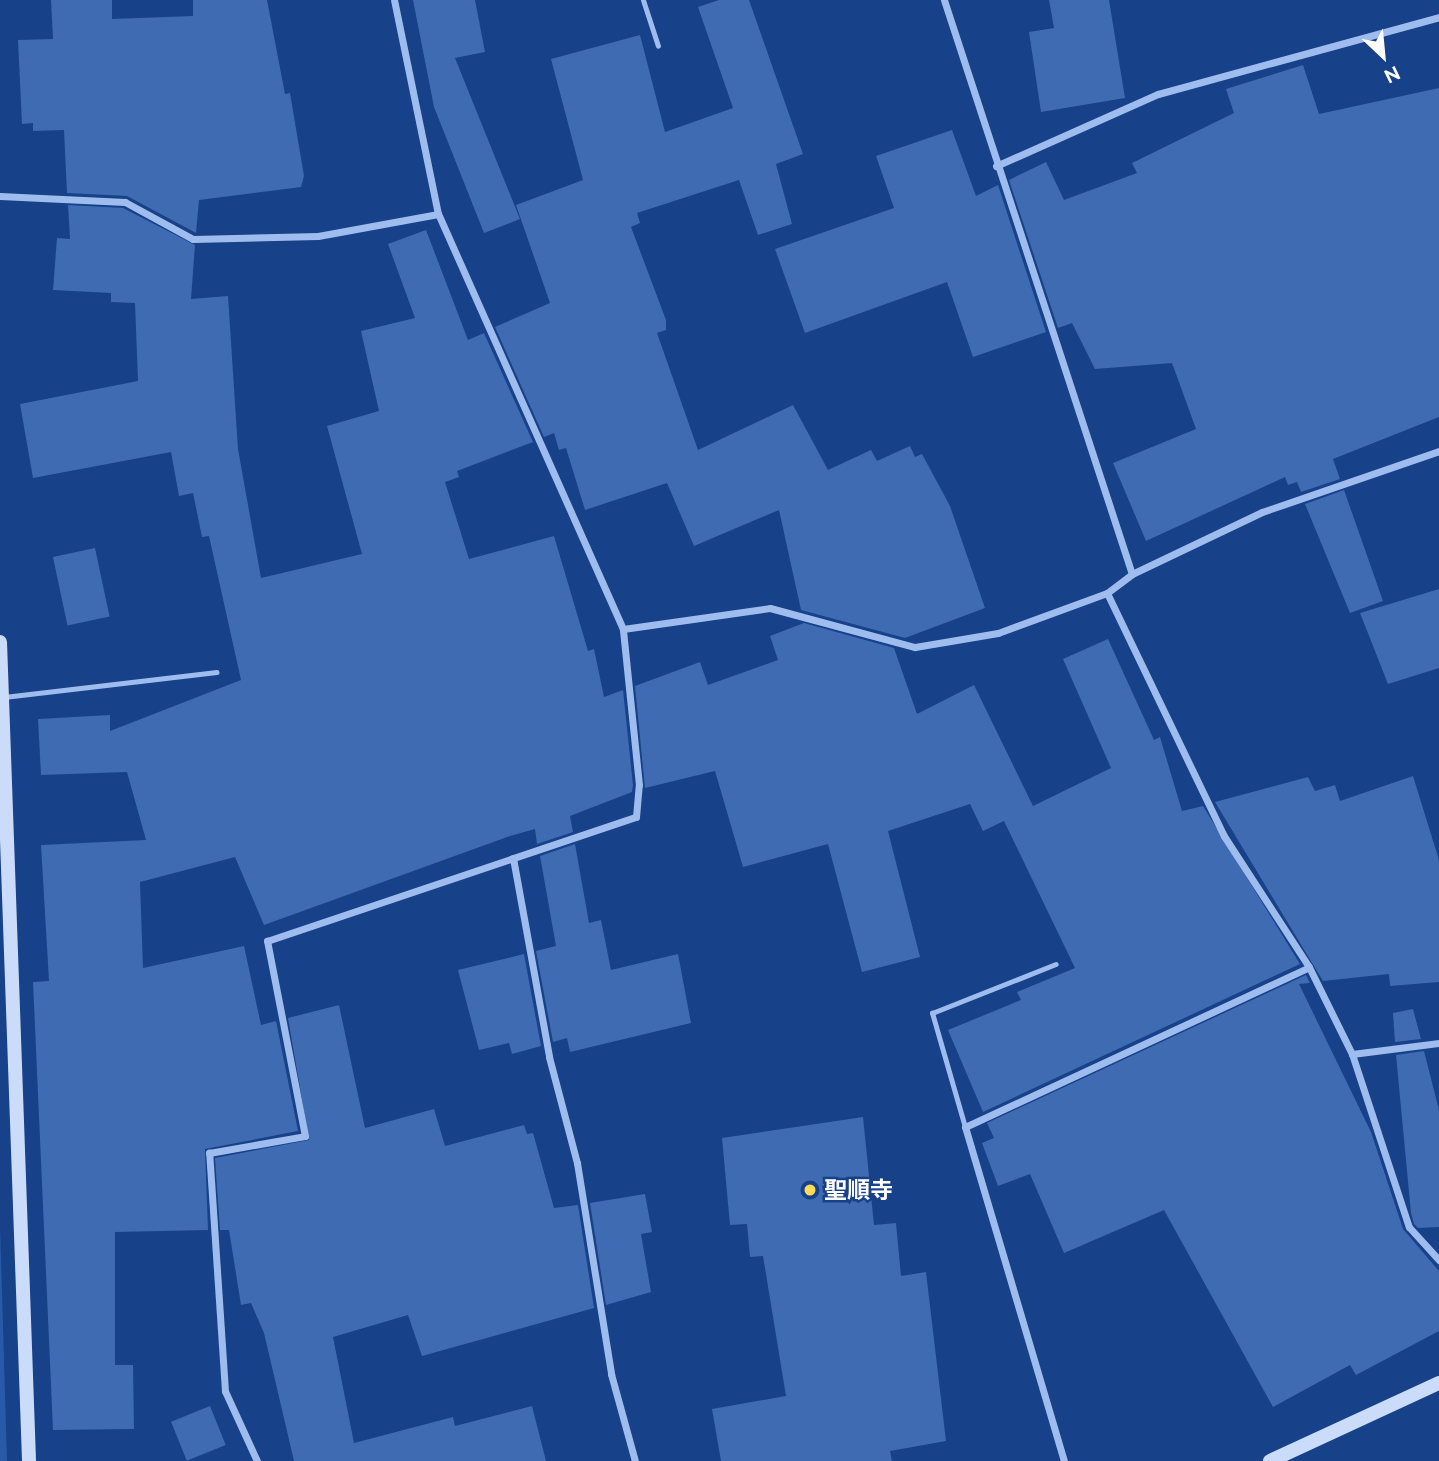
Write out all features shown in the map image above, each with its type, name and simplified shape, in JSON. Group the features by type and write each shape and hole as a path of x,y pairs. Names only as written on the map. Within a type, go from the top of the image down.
{"main road":[{"path":"0,642 29,1461"},
{"path":"1270,1461 1439,1383"}],"street":[{"path":"257,1461 225,1391 209,1153 305,1136 267,941 636,817 639,785 623,629 438,214 394,0"},
{"path":"944,0 996,166 1132,573"},
{"path":"996,166 1158,94 1439,17"},
{"path":"0,195 125,202 193,239 318,236 438,214"},
{"path":"623,629 770,608 915,647 998,633 1107,593 1132,573 1262,512 1439,451"},
{"path":"1107,593 1224,836 1309,967 1352,1054 1409,1227 1439,1260"},
{"path":"513,858 550,1057 577,1163 611,1374 635,1461"},
{"path":"1064,1461 965,1127 1309,967"},
{"path":"1352,1054 1439,1043"}],"lane":[{"path":"643,0 658,46"},
{"path":"1,698 217,672"},
{"path":"965,1127 932,1013 1056,964"}],"shaded area":[{"path":"0,1225 7,1461 0,1461"}],"building":[{"path":"51,0 112,0 112,19 193,16 193,0 267,0 285,94 290,93 304,176 301,187 199,200 196,233 127,196 67,193 64,130 33,131 33,123 22,124 18,40 53,39"},
{"path":"413,0 475,0 485,52 455,58 520,219 484,233 434,107"},
{"path":"719,0 749,0 803,154 776,164 792,224 758,235 739,180 637,213 640,223 631,227 666,320 666,330 657,333 698,450 793,405 828,470 871,450 877,461 910,446 915,457 922,454 950,506 985,608 905,638 801,610 779,510 694,546 667,483 585,510 566,448 559,450 554,433 544,437 495,327 550,303 516,205 583,180 551,59 640,35 665,132 733,108 698,7"},
{"path":"1049,0 1109,0 1125,98 1041,112 1029,32 1054,28"},
{"path":"1303,65 1319,114 1439,88 1439,417 1333,459 1340,479 1301,492 1297,482 1288,485 1285,477 1146,541 1113,463 1196,429 1172,363 1095,369 1072,323 1058,328 1009,180 1046,162 1064,200 1137,173 1132,163 1234,113 1226,89"},
{"path":"952,130 976,196 998,185 1046,332 973,357 947,282 805,333 775,249 894,208 876,156"},
{"path":"68,205 123,208 195,245 191,299 228,296 238,449 261,578 362,554 327,426 379,411 361,331 415,318 388,244 426,230 468,340 484,333 533,442 457,471 459,477 445,482 469,559 554,536 588,651 594,649 604,697 623,690 633,785 632,792 570,816 573,832 537,844 535,829 510,836 264,925 235,857 140,882 143,968 244,946 261,1025 276,1021 298,1131 205,1149 208,1230 115,1232 115,1365 133,1365 134,1429 53,1430 33,982 49,981 41,845 146,840 127,772 41,775 38,719 110,715 110,731 241,680 209,536 202,537 193,493 179,496 171,452 33,478 20,404 138,381 135,303 111,302 111,293 53,290 57,238 70,239"},
{"path":"1344,490 1383,601 1350,613 1305,504"},
{"path":"95,548 110,616 67,625 53,557"},
{"path":"1439,589 1439,668 1388,684 1360,613"},
{"path":"804,623 894,648 917,714 974,685 1033,806 1111,768 1063,659 1108,639 1154,740 1160,737 1182,811 1203,806 1300,964 983,1112 948,1030 1021,1000 1017,992 1075,968 1004,821 983,831 970,804 888,831 920,957 862,972 828,844 743,867 715,771 645,788 635,686 700,662 708,685 778,660 770,636"},
{"path":"1413,776 1439,860 1439,982 1390,986 1389,974 1323,981 1215,802 1308,777 1315,791 1335,785 1340,801"},
{"path":"575,844 589,923 601,920 611,970 678,954 691,1023 570,1052 567,1038 553,1042 536,951 556,946 540,856"},
{"path":"524,954 541,1046 512,1054 509,1043 479,1050 458,970"},
{"path":"1306,975 1310,983 1299,984 1371,1132 1403,1229 1439,1271 1439,1331 1356,1375 1350,1365 1273,1407 1164,1210 1064,1253 1030,1174 998,1186 982,1143 994,1138 987,1123"},
{"path":"339,1005 365,1128 434,1109 445,1146 524,1125 527,1134 533,1133 554,1208 578,1205 594,1308 422,1356 408,1315 333,1337 354,1443 453,1417 455,1426 532,1406 546,1461 294,1461 264,1333 251,1303 241,1305 229,1230 220,1230 215,1158 309,1140 288,1018"},
{"path":"1413,1009 1421,1039 1395,1042 1393,1013"},
{"path":"1424,1051 1439,1110 1439,1227 1418,1228 1411,1213 1396,1055"},
{"path":"863,1117 874,1225 896,1223 901,1276 926,1272 946,1441 890,1451 892,1461 721,1461 712,1409 786,1396 763,1256 750,1257 747,1224 730,1225 722,1138"},
{"path":"645,1194 652,1232 641,1234 651,1292 606,1305 590,1203"},
{"path":"210,1406 226,1445 187,1461 171,1422"}],"place":[{"name":"聖順寺","path":"810,1190"}]}
